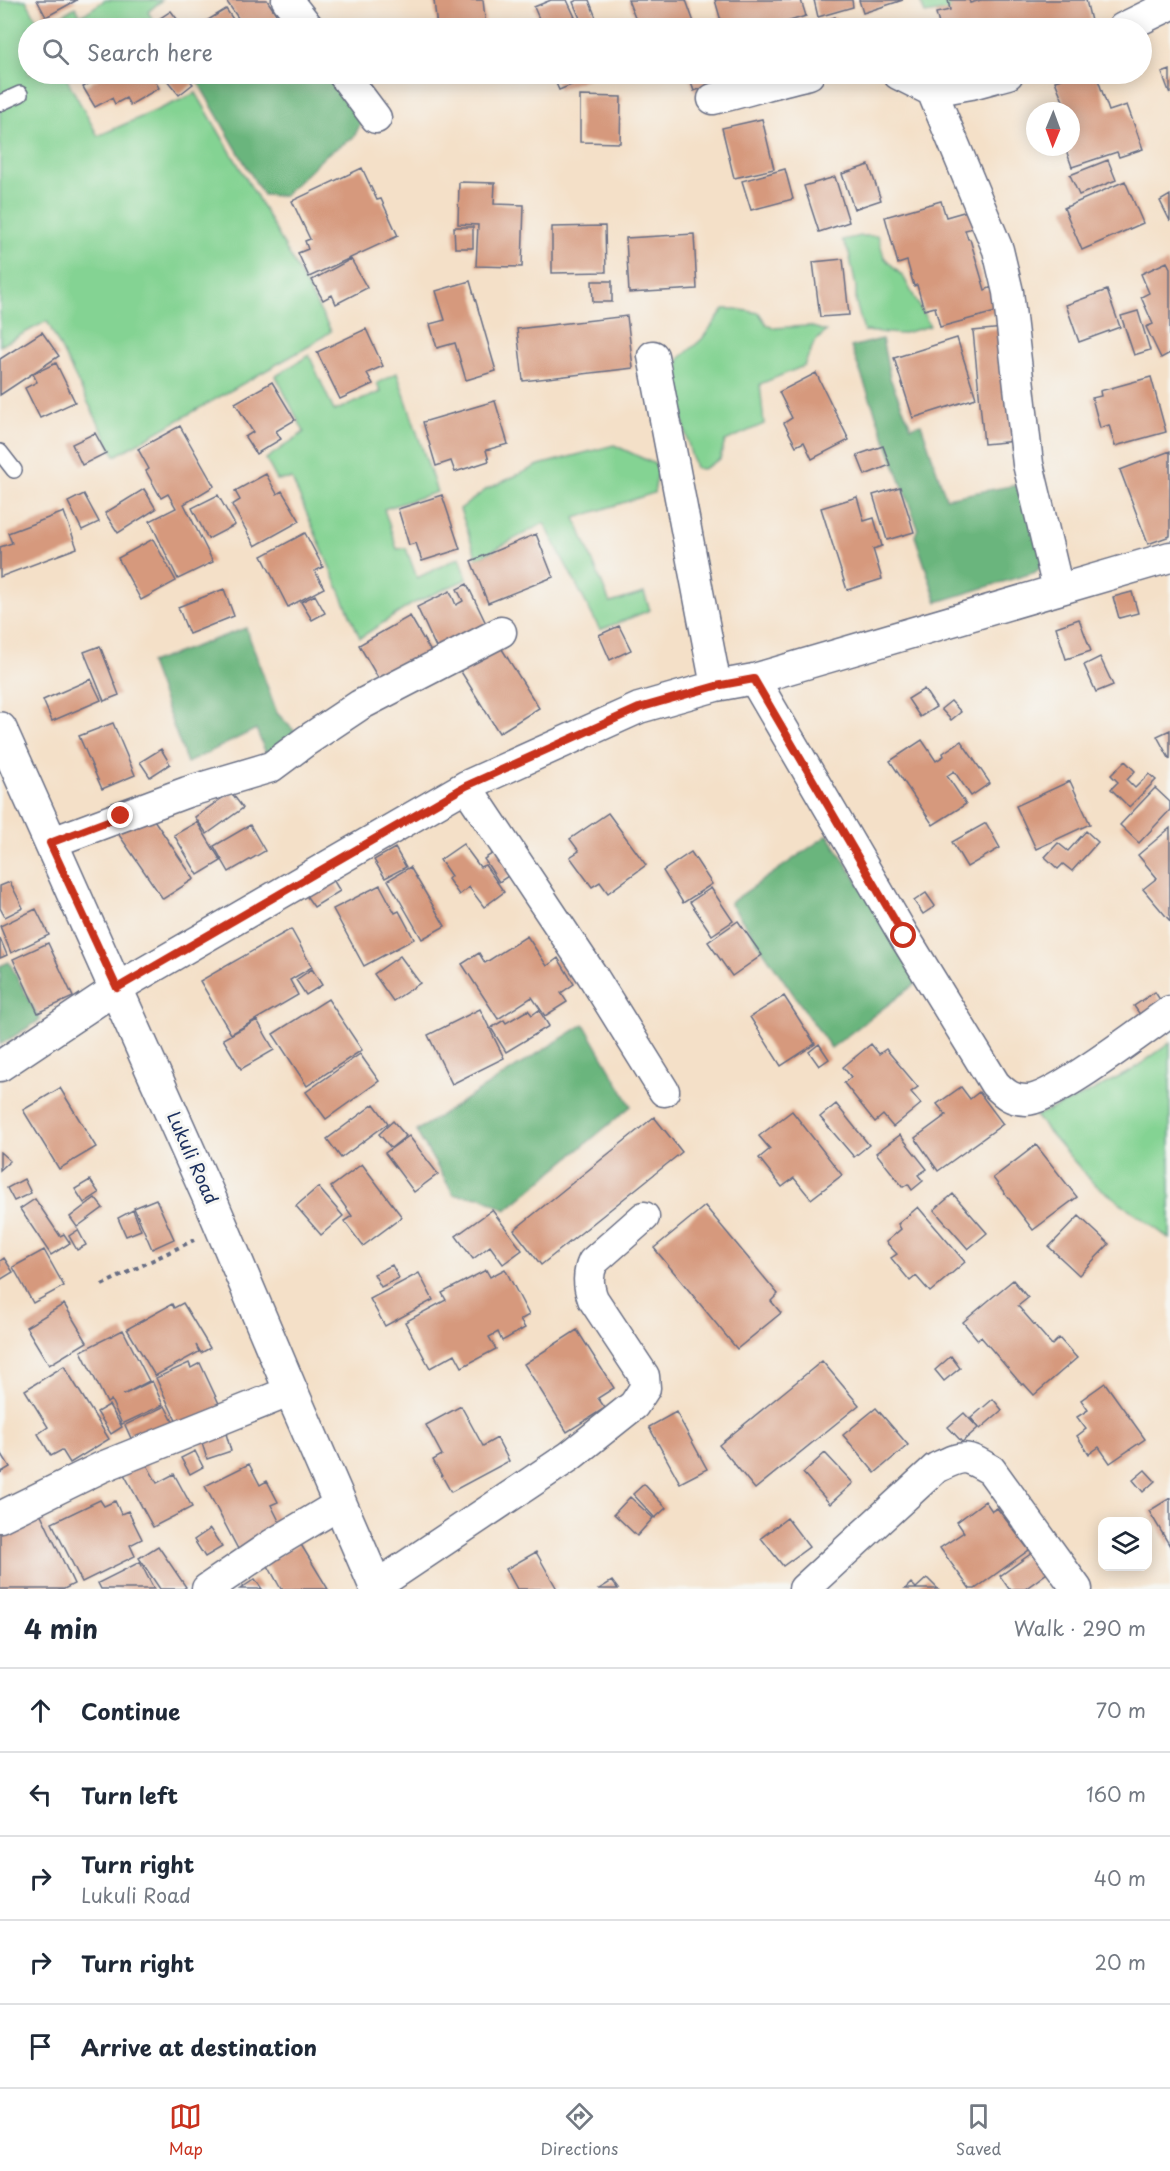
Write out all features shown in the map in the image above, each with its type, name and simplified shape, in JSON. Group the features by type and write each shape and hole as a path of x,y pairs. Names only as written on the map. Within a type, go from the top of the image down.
{"street":[{"path":"287,0 301,18"},
{"path":"1143,18 1170,5"},
{"path":"350,84 376,118"},
{"path":"713,99 744,93 768,84"},
{"path":"918,84 932,91 971,84"},
{"path":"932,91 998,250 1008,292 1028,464 1058,589"},
{"path":"652,356 716,686"},
{"path":"0,1066 117,988 466,786 639,708 716,686 754,679 1170,557"},
{"path":"50,843 187,792 271,767 360,705 501,632"},
{"path":"754,679 904,936 995,1084 1009,1098 1029,1101 1054,1091 1170,1011"},
{"name":"Lukuli Road","path":"1,735 8,770 50,843 117,988 377,1588"},
{"path":"466,786 592,975 664,1091"},
{"path":"377,1588 551,1470 634,1405 645,1388 644,1376 593,1299 589,1288 588,1272 592,1262 644,1217"},
{"path":"0,1517 102,1467 291,1391"},
{"path":"804,1589 936,1468 955,1459 970,1457 991,1470 1077,1589"},
{"path":"207,1589 273,1544 340,1504"}],"lane":[{"path":"0,103 20,94"},
{"path":"0,452 14,470"}],"path":[{"path":"102,1285 154,1261 189,1241 224,1231"}],"green space":[{"path":"0,0 26,0 36,18 18,18 18,84 69,84 98,136 196,93 263,207 331,331 311,345 115,456 47,321 0,346"},
{"path":"105,0 162,0 148,12 152,18 58,18 75,7 81,16"},
{"path":"920,0 948,0 950,10 925,14"},
{"path":"199,84 339,84 364,116 354,137 327,154 283,196 263,195"},
{"path":"861,236 878,236 884,257 904,278 930,326 900,334 864,331 856,303 856,287 849,253 842,240"},
{"path":"724,309 759,313 767,325 773,328 809,326 826,331 814,343 804,366 760,384 764,424 725,441 720,459 703,469 695,468 682,415 679,359 702,339"},
{"path":"882,339 890,378 911,427 921,424 946,498 1016,485 1046,560 1036,572 937,602 915,536 918,528 851,347"},
{"path":"309,355 334,411 381,392 377,383 397,373 437,492 384,509 397,549 406,548 417,578 460,557 467,579 412,604 360,638 292,479 277,480 266,459 304,432 276,376"},
{"path":"614,445 659,466 654,493 575,518 610,603 644,593 650,610 600,630 544,523 477,559 460,509 487,489 539,465"},
{"path":"246,628 277,713 302,739 270,763 256,729 187,763 150,663"},
{"path":"828,835 920,980 831,1048 730,903"},
{"path":"9,962 40,1020 0,1045 0,966"},
{"path":"584,1024 631,1106 506,1210 482,1197 454,1195 416,1131"},
{"path":"1170,1043 1170,1239 1092,1182 1035,1116 1078,1098 1131,1071"}],"building":[{"path":"37,0 77,0 46,17"},
{"path":"230,0 267,0 278,17 238,18 227,2"},
{"path":"434,0 483,0 485,18 436,18"},
{"path":"551,0 567,0 575,18 539,18 534,7"},
{"path":"589,0 596,18 580,18 573,2"},
{"path":"628,0 686,0 692,18 635,18"},
{"path":"715,0 801,0 806,16 799,18 720,18"},
{"path":"814,0 852,0 853,7 818,17"},
{"path":"859,0 903,0 863,13"},
{"path":"948,0 969,0 970,3 981,0 1086,0 1090,18 937,18 936,13 950,10"},
{"path":"226,9 232,18 211,18"},
{"path":"171,11 176,18 160,18"},
{"path":"1170,70 1170,94 1162,73"},
{"path":"88,84 157,84 159,88 130,105 126,98 115,104 112,98 95,107 83,87"},
{"path":"170,84 193,84 179,95"},
{"path":"556,84 574,84 559,90"},
{"path":"692,84 714,84 694,91"},
{"path":"1056,84 1100,84 1109,111 1127,105 1143,149 1119,157 1117,152 1072,167 1068,156 1080,156 1080,102 1063,102"},
{"path":"580,96 621,97 620,143 580,142"},
{"path":"762,119 774,169 734,178 722,128"},
{"path":"1108,160 1116,180 1079,195 1070,175"},
{"path":"869,165 881,200 854,209 842,174"},
{"path":"362,168 377,200 381,199 398,236 309,277 298,253 308,249 305,241 310,239 292,201"},
{"path":"785,169 793,199 751,210 742,181"},
{"path":"835,177 849,222 819,232 804,186"},
{"path":"1125,181 1143,223 1082,250 1064,208"},
{"path":"459,182 495,183 494,204 524,205 522,267 476,266 478,225 458,224"},
{"path":"1170,195 1170,221 1160,201"},
{"path":"941,201 946,217 974,209 978,227 965,230 970,239 985,290 992,287 999,311 940,327 935,307 924,310 907,261 898,264 885,217"},
{"path":"605,226 606,272 552,273 552,227"},
{"path":"454,227 473,227 473,248 455,248"},
{"path":"694,234 697,289 629,293 626,238"},
{"path":"351,259 367,288 336,304 332,295 323,300 312,280"},
{"path":"843,259 849,315 820,317 813,262"},
{"path":"1167,262 1170,268 1170,353 1161,358 1146,327 1153,324 1141,297 1149,293 1141,274"},
{"path":"470,281 496,371 466,380 455,343 437,348 430,324 445,320 436,291"},
{"path":"592,281 612,281 612,302 593,302"},
{"path":"1107,290 1120,327 1079,342 1066,305"},
{"path":"1138,311 1150,350 1134,355 1121,316"},
{"path":"627,316 633,368 523,381 517,329"},
{"path":"1004,328 1016,441 984,444 973,331"},
{"path":"366,329 383,366 367,373 373,384 340,399 317,352"},
{"path":"42,332 59,356 0,395 0,359"},
{"path":"957,338 976,398 913,418 894,358"},
{"path":"56,363 75,402 40,418 25,388 37,382 33,374"},
{"path":"816,373 849,440 812,459 804,442 796,446 784,423 792,418 779,392"},
{"path":"1151,377 1166,432 1115,446 1109,425 1100,428 1092,398 1101,396 1100,391"},
{"path":"272,382 295,420 276,431 281,439 256,454 245,437 253,432 235,403"},
{"path":"495,401 508,444 486,450 489,461 455,472 451,461 436,466 423,422"},
{"path":"180,426 214,486 184,504 213,562 178,579 150,521 176,508 168,494 161,498 146,471 149,469 138,449"},
{"path":"95,433 106,453 82,465 72,444"},
{"path":"883,446 890,465 865,475 857,455"},
{"path":"1170,451 1170,536 1148,544 1120,470"},
{"path":"266,474 277,494 282,491 300,521 255,546 232,505 240,500 235,491"},
{"path":"900,487 914,532 887,540 873,495"},
{"path":"144,489 156,509 118,533 105,513"},
{"path":"84,494 99,522 82,530 68,502"},
{"path":"218,495 235,525 208,539 192,508"},
{"path":"442,495 460,549 422,561 416,543 409,545 398,509"},
{"path":"857,497 864,521 874,518 882,546 873,549 882,579 847,590 821,508"},
{"path":"64,512 77,548 0,577 0,547 12,543 8,533"},
{"path":"305,533 323,567 315,571 324,588 288,607 262,556"},
{"path":"536,534 553,577 488,603 471,561"},
{"path":"153,539 176,581 141,600 118,558"},
{"path":"467,584 491,634 441,658 417,607 450,591 456,605 463,601 457,589"},
{"path":"224,589 234,616 189,634 178,607"},
{"path":"1132,592 1138,613 1119,618 1113,597"},
{"path":"315,595 325,613 312,620 301,602"},
{"path":"410,616 434,657 381,683 359,645"},
{"path":"1079,619 1091,651 1066,659 1056,627"},
{"path":"619,626 631,650 610,660 599,635"},
{"path":"495,638 539,708 499,733 455,662"},
{"path":"100,646 119,695 104,701 84,652"},
{"path":"1100,657 1113,685 1096,692 1084,665"},
{"path":"91,679 101,700 52,721 43,700"},
{"path":"924,689 936,707 920,717 908,699"},
{"path":"951,701 961,712 951,720 941,709"},
{"path":"113,723 135,775 102,789 79,736"},
{"path":"1170,730 1170,760 1157,736"},
{"path":"922,740 936,761 944,756 943,753 961,741 990,783 971,796 954,771 947,776 966,804 933,825 890,761"},
{"path":"161,749 170,764 150,777 140,762"},
{"path":"1125,761 1135,771 1127,780 1135,788 1149,774 1156,780 1129,807 1111,789 1118,782 1111,775"},
{"path":"1070,781 1090,824 1036,849 1016,806"},
{"path":"1155,788 1170,802 1170,810 1139,843 1120,825"},
{"path":"231,792 243,808 207,834 195,817"},
{"path":"148,811 194,879 163,899 117,832"},
{"path":"608,813 646,865 608,893 600,882 592,887 570,857 579,851 570,839"},
{"path":"197,822 221,861 198,875 174,835"},
{"path":"986,823 1000,848 967,867 952,842"},
{"path":"250,825 265,851 229,872 214,846"},
{"path":"1170,828 1170,921 1143,889 1157,878 1138,855"},
{"path":"1086,831 1098,842 1072,871 1063,864 1058,869 1045,857 1058,843 1068,851"},
{"path":"463,844 480,867 485,865 504,892 484,907 469,887 459,895 448,879 451,876 440,860"},
{"path":"395,848 406,867 385,878 374,860"},
{"path":"501,848 516,871 499,882 484,859"},
{"path":"691,852 712,884 683,903 663,871"},
{"path":"410,867 445,926 422,939 388,880"},
{"path":"332,878 340,891 314,907 305,894"},
{"path":"10,882 23,908 5,917 0,908 0,886"},
{"path":"380,885 395,913 399,911 414,939 364,966 333,909"},
{"path":"711,888 733,921 712,935 690,902"},
{"path":"926,893 935,906 923,914 914,901"},
{"path":"36,909 49,935 11,953 0,926"},
{"path":"738,921 762,955 732,976 708,942"},
{"path":"291,929 312,967 290,980 298,995 231,1034 200,981"},
{"path":"527,936 547,966 558,958 574,984 561,993 567,1002 545,1016 532,997 498,1019 462,964 479,953 485,963"},
{"path":"0,938 7,955 0,958"},
{"path":"48,943 73,997 38,1013 13,959"},
{"path":"400,956 420,983 393,1001 374,974"},
{"path":"312,969 322,985 306,995 296,980"},
{"path":"1155,992 1164,1006 1143,1019 1134,1006"},
{"path":"784,996 815,1044 781,1066 750,1017"},
{"path":"328,999 362,1050 307,1086 273,1034"},
{"path":"480,1009 504,1058 452,1084 428,1035"},
{"path":"528,1010 532,1015 539,1010 549,1026 506,1052 491,1028 504,1020 506,1023"},
{"path":"257,1020 274,1050 241,1069 223,1039"},
{"path":"819,1044 829,1059 819,1066 809,1052"},
{"path":"871,1044 879,1054 886,1049 918,1087 911,1092 921,1104 893,1127 883,1115 875,1122 844,1083 851,1077 843,1067"},
{"path":"360,1054 379,1081 326,1119 306,1092"},
{"path":"961,1087 970,1099 979,1092 1003,1124 938,1171 915,1138 946,1115 937,1104"},
{"path":"60,1088 96,1147 59,1169 23,1110"},
{"path":"374,1104 388,1123 341,1158 327,1139"},
{"path":"836,1104 869,1145 854,1157 820,1117"},
{"path":"792,1111 842,1175 811,1199 794,1178 782,1187 759,1158 770,1149 759,1136"},
{"path":"654,1117 682,1152 541,1265 514,1230"},
{"path":"393,1121 406,1136 391,1148 379,1134"},
{"path":"900,1135 927,1169 918,1175 923,1181 912,1190 908,1184 903,1187 876,1153"},
{"path":"409,1136 438,1174 414,1192 385,1153"},
{"path":"1036,1145 1077,1197 1033,1230 993,1178"},
{"path":"0,1152 10,1161 0,1170"},
{"path":"362,1164 402,1217 363,1246 344,1221 352,1216 331,1187"},
{"path":"24,1179 31,1193 14,1201 7,1188"},
{"path":"90,1180 99,1193 84,1203 75,1189"},
{"path":"318,1187 343,1216 321,1235 296,1206"},
{"path":"953,1194 987,1233 968,1249 934,1210"},
{"path":"95,1198 103,1208 77,1227 70,1217"},
{"path":"35,1199 60,1236 64,1234 70,1243 51,1255 20,1209"},
{"path":"156,1199 174,1239 152,1249 134,1208"},
{"path":"705,1206 778,1294 771,1301 781,1313 737,1349 654,1248"},
{"path":"918,1207 965,1262 930,1292 916,1276 910,1281 891,1258 897,1254 886,1242 901,1229 898,1224"},
{"path":"133,1210 141,1230 126,1236 118,1218"},
{"path":"492,1210 522,1250 503,1264 490,1246 473,1259 456,1236"},
{"path":"1079,1216 1109,1244 1079,1275 1049,1247"},
{"path":"78,1230 86,1245 77,1250 69,1236"},
{"path":"44,1250 64,1286 33,1303 13,1267"},
{"path":"4,1258 13,1272 0,1280 0,1261"},
{"path":"392,1265 399,1278 381,1287 374,1274"},
{"path":"505,1269 529,1315 520,1320 525,1328 502,1341 498,1332 489,1337 496,1349 462,1367 455,1354 430,1368 405,1322 446,1300 442,1293 486,1270 490,1277"},
{"path":"419,1273 433,1300 385,1326 370,1299"},
{"path":"1013,1280 1028,1298 1018,1306 1052,1345 1059,1338 1077,1358 1034,1395 1024,1384 1022,1385 981,1337 978,1340 963,1322"},
{"path":"183,1303 210,1348 201,1353 196,1345 199,1352 155,1376 127,1329 172,1304 174,1308"},
{"path":"64,1304 87,1342 49,1365 26,1327"},
{"path":"123,1330 149,1381 123,1395 152,1381 163,1405 122,1424 111,1400 107,1403 81,1351"},
{"path":"577,1330 614,1388 598,1398 605,1408 567,1432 524,1364"},
{"path":"951,1356 960,1368 944,1381 935,1370"},
{"path":"822,1361 859,1405 755,1489 719,1445"},
{"path":"189,1363 191,1368 200,1363 221,1408 179,1427 156,1378"},
{"path":"64,1366 109,1439 70,1463 62,1450 51,1456 38,1434 48,1427 25,1390"},
{"path":"1105,1383 1145,1439 1110,1463 1099,1447 1089,1454 1077,1436 1086,1429 1077,1417 1088,1410 1081,1400"},
{"path":"993,1399 1002,1410 980,1429 971,1418"},
{"path":"109,1405 122,1427 111,1434 97,1412"},
{"path":"165,1406 177,1430 136,1449 125,1425"},
{"path":"461,1406 483,1446 497,1438 509,1461 451,1492 433,1460 442,1455 426,1425"},
{"path":"876,1408 908,1445 875,1473 843,1435"},
{"path":"676,1412 707,1469 680,1483 649,1427"},
{"path":"964,1413 978,1428 962,1442 948,1427"},
{"path":"225,1430 231,1451 207,1459 200,1437"},
{"path":"0,1451 10,1467 0,1473"},
{"path":"195,1451 203,1467 190,1474 181,1458"},
{"path":"825,1453 853,1483 830,1504 803,1473"},
{"path":"146,1463 157,1483 174,1474 192,1507 153,1527 124,1474"},
{"path":"249,1464 260,1485 267,1481 278,1502 271,1505 282,1527 238,1549 205,1486"},
{"path":"1145,1470 1155,1481 1143,1492 1133,1480"},
{"path":"644,1484 666,1508 655,1518 633,1494"},
{"path":"630,1497 653,1518 637,1536 614,1514"},
{"path":"1170,1498 1170,1546 1149,1511"},
{"path":"100,1500 104,1506 115,1501 121,1514 128,1511 142,1539 130,1545 135,1556 82,1582 52,1523"},
{"path":"985,1501 992,1511 997,1508 1029,1550 975,1589 970,1589 940,1548 964,1532 957,1522"},
{"path":"37,1506 74,1584 64,1589 0,1589 0,1523"},
{"path":"787,1518 809,1547 783,1566 761,1538"},
{"path":"210,1529 222,1547 205,1557 194,1540"},
{"path":"300,1543 328,1589 281,1589 266,1562"},
{"path":"158,1546 186,1587 183,1589 160,1589 139,1558"},
{"path":"536,1552 557,1589 517,1589 506,1569"},
{"path":"1032,1553 1047,1573 1025,1589 1009,1589 1000,1576"},
{"path":"140,1562 154,1589 101,1589 98,1583"},
{"path":"927,1578 938,1589 905,1589 911,1583 916,1588"},
{"path":"255,1579 262,1589 240,1589"},
{"path":"612,1581 618,1589 599,1589"}],"route":[{"path":"121,816 50,843 117,988 466,786 639,708 716,686 754,679 904,936"}]}
